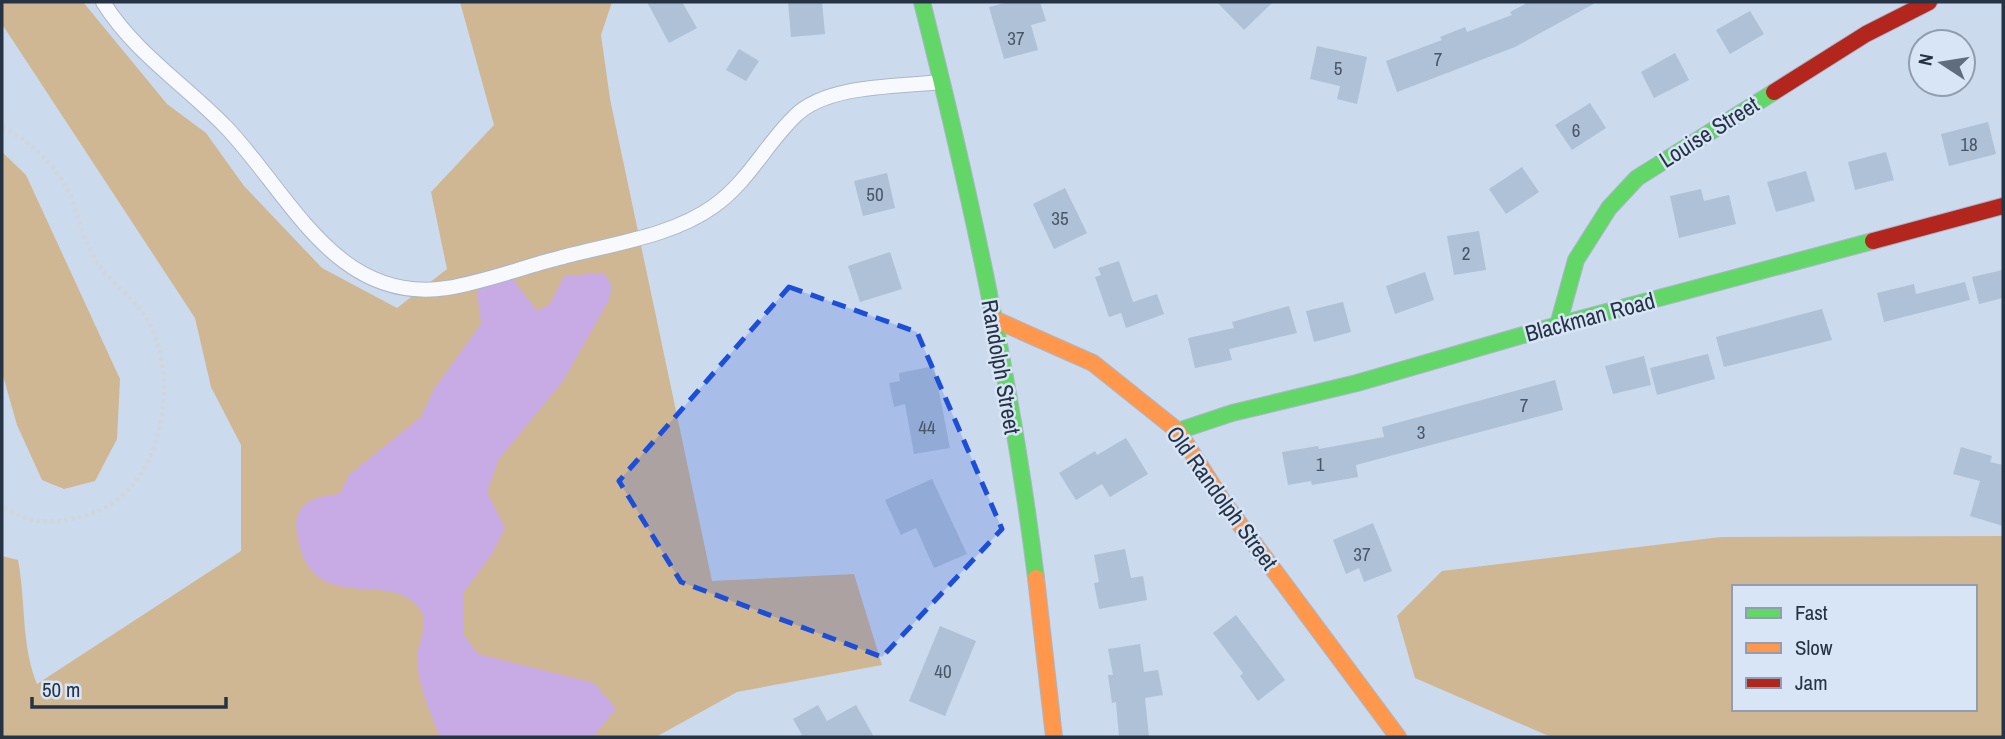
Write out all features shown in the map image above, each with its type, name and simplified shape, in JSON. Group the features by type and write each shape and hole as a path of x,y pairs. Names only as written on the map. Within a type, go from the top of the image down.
{"street":[{"name":"Randolph Street","path":"922,2 943,82 994,319 1027,509 1054,737"},
{"name":"Louise Street","path":"1558,325 1576,260 1609,208 1637,178 1866,34 1928,2"},
{"name":"Blackman Road","path":"1178,431 1232,413 1357,383 1558,325 2003,206"},
{"name":"Old Randolph Street","path":"994,319 1093,363 1148,404 1178,431 1224,503 1398,737"}],"lane":[{"path":"103,2 132,41 236,137 326,248 363,273 391,285 408,288 448,288 669,228 699,215 722,200 763,158 794,117 809,104 837,94 943,82"}],"path":[{"path":"2,128 29,143 64,178 97,263 134,300 149,323 164,388 163,414 145,464 138,479 115,502 96,513 47,522 22,518 2,505"}],"highlighted area":[{"path":"789,287 917,332 1002,529 882,657 681,582 619,481"}],"shaded area":[{"path":"2,2 83,2 167,104 206,133 244,186 322,268 397,308 447,269 431,192 494,125 460,2 612,2 601,35 610,99 712,581 854,574 882,665 737,692 656,737 2,737 2,556 18,560 28,654 37,684 241,551 241,445 211,387 195,318 2,24"},
{"path":"2,152 26,175 120,379 117,439 95,481 64,489 42,480 17,425 2,372"},
{"path":"604,273 612,286 609,300 563,381 499,459 487,492 505,528 492,554 463,593 463,634 478,654 594,683 616,709 593,737 440,737 425,700 418,671 417,655 424,628 420,609 407,597 391,592 336,585 319,578 306,563 298,539 298,515 310,501 340,494 349,475 421,417 434,389 481,324 477,291 486,282 512,278 537,311 550,304 564,276"},
{"path":"2003,536 2003,737 1551,737 1415,678 1397,616 1442,571 1721,537"}],"building":[{"path":"647,2 682,2 697,28 669,43"},
{"path":"788,2 822,2 825,34 791,37"},
{"path":"1009,2 1040,2 1046,21 1031,25 1038,50 1004,59 989,7"},
{"path":"1217,2 1273,2 1244,30"},
{"path":"1529,2 1597,2 1515,47 1397,92 1386,61 1442,40 1440,37 1465,27 1467,32 1512,15 1510,12"},
{"path":"1750,11 1764,34 1730,54 1716,30"},
{"path":"1317,46 1367,57 1357,104 1337,99 1340,86 1310,79"},
{"path":"739,49 759,61 746,81 726,70"},
{"path":"1675,53 1689,80 1654,98 1641,72"},
{"path":"1590,103 1606,128 1572,150 1555,125"},
{"path":"1988,122 1996,154 1949,166 1941,134"},
{"path":"1886,152 1894,180 1855,190 1848,162"},
{"path":"1522,167 1539,192 1506,214 1489,189"},
{"path":"1806,171 1815,201 1776,212 1767,182"},
{"path":"887,173 895,208 863,216 854,181"},
{"path":"1065,188 1087,233 1054,249 1033,204"},
{"path":"1701,189 1704,201 1729,195 1736,224 1679,238 1670,196"},
{"path":"1479,231 1486,270 1454,275 1447,236"},
{"path":"890,252 902,289 860,302 848,266"},
{"path":"1119,261 1133,302 1157,294 1164,314 1126,328 1121,313 1109,317 1095,277 1101,275 1098,268"},
{"path":"2003,270 2003,298 1979,304 1972,277"},
{"path":"1425,272 1434,300 1395,314 1386,286"},
{"path":"1965,282 1970,300 1884,322 1877,293 1914,284 1916,294"},
{"path":"1343,302 1351,332 1314,342 1306,311"},
{"path":"1289,306 1297,333 1229,349 1232,360 1195,368 1188,338 1234,328 1232,322"},
{"path":"1822,309 1832,340 1724,367 1716,337"},
{"path":"1708,354 1715,379 1657,395 1650,368"},
{"path":"1644,356 1651,385 1613,394 1605,366"},
{"path":"934,366 950,448 914,454 905,404 894,407 889,383 900,381 899,373"},
{"path":"1555,380 1563,410 1356,465 1358,477 1312,485 1311,481 1288,485 1282,452 1318,446 1319,449 1384,437 1382,427"},
{"path":"1126,438 1148,474 1110,497 1102,484 1076,500 1059,473 1095,451 1097,455"},
{"path":"1961,447 1992,456 1990,462 2003,465 2003,526 1970,516 1980,481 1953,474"},
{"path":"932,479 967,554 934,568 916,528 901,535 885,500"},
{"path":"1373,523 1392,571 1364,582 1359,568 1346,574 1333,540"},
{"path":"1125,549 1131,578 1143,576 1147,600 1099,609 1094,583 1099,582 1094,555"},
{"path":"1236,615 1285,680 1258,701 1240,676 1243,673 1213,633"},
{"path":"940,626 976,641 945,716 909,701"},
{"path":"1140,644 1144,672 1158,670 1163,695 1145,698 1149,737 1119,737 1116,702 1112,703 1108,675 1113,675 1108,649"},
{"path":"818,705 827,721 856,705 874,737 797,737 802,735 793,719"}],"traffic: fast":[{"path":"922,2 988,288 1015,433 1036,578"},
{"path":"1558,325 1576,260 1609,208 1637,178 1774,92"},
{"path":"1178,431 1232,413 1357,383 1558,325 1873,241"}],"traffic: slow":[{"path":"994,319 1093,363 1178,431 1224,503 1398,737"},
{"path":"1036,578 1054,737"}],"traffic: jam":[{"path":"1774,92 1866,34 1929,2"},
{"path":"1873,241 2003,206"}]}
